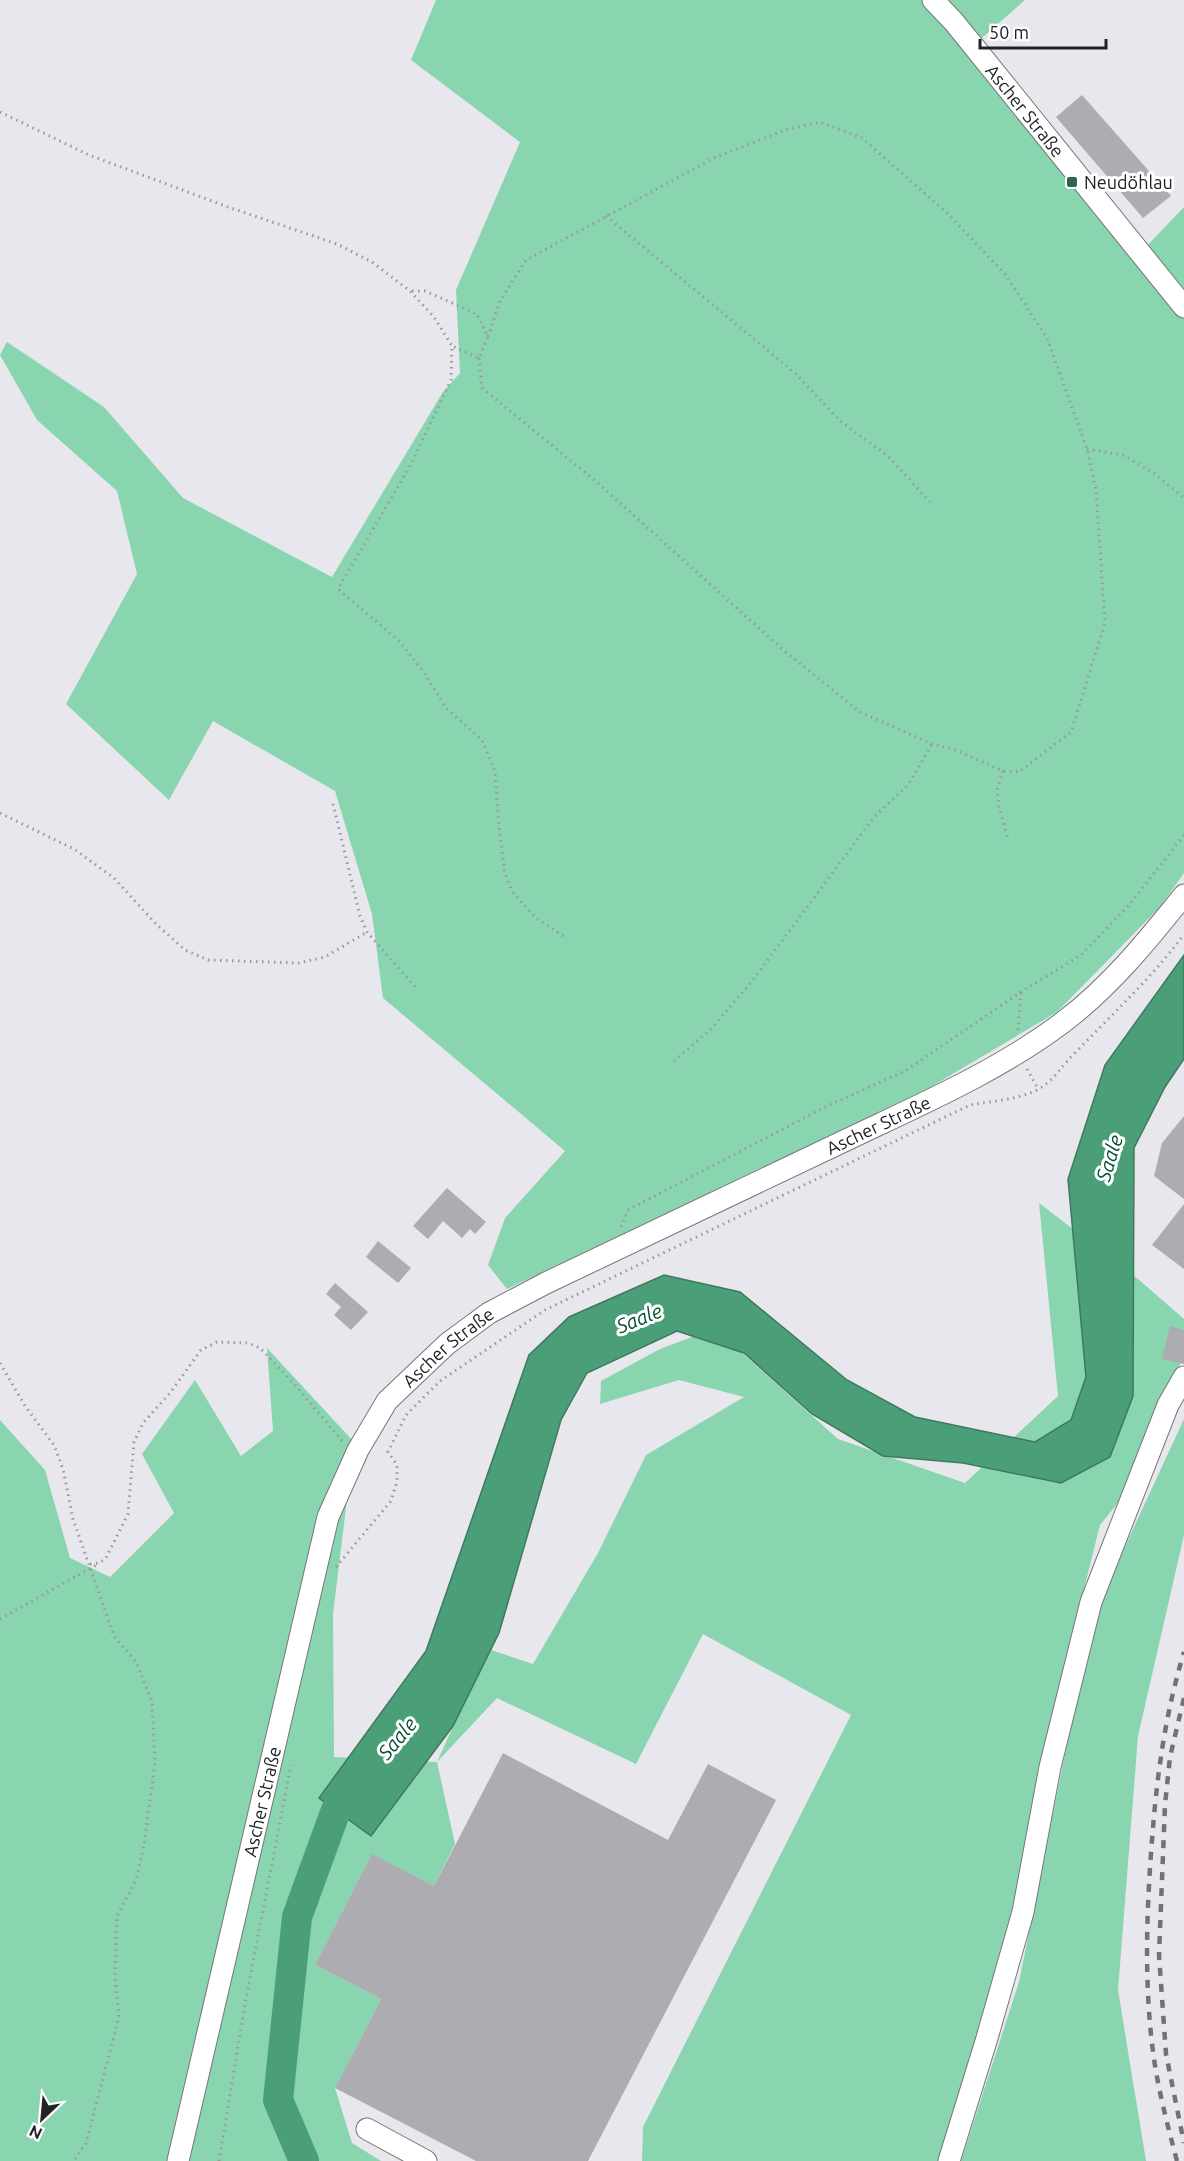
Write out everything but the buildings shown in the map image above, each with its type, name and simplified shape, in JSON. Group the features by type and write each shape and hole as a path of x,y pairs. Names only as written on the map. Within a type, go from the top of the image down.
{"street":[{"name":"Ascher Straße","path":"933,0 954,22 1184,307"},
{"name":"Ascher Straße","path":"178,2161 328,1517 358,1450 387,1401 447,1344 489,1313 546,1283 939,1095 1017,1053 1062,1023 1101,991 1144,946 1184,895"},
{"path":"949,2161 1023,1912 1050,1767 1091,1602 1168,1405 1184,1377"},
{"path":"367,2129 426,2161"}],"path":[{"path":"0,112 88,155 228,207 337,244 372,262 410,291 434,317 452,346 452,380 410,466 338,589 399,641 423,671 446,708 482,740 495,772 499,827 508,883 512,891 536,918 564,937"},
{"path":"820,122 862,138 948,214 1005,274 1047,338 1087,449 1096,490 1105,623 1071,732 1019,772 1003,771 955,750 932,744 860,712 782,649 599,484 482,388 479,358 488,337 501,301 526,260 714,158 785,130 820,122"},
{"path":"606,216 796,374 840,421 888,456 930,502"},
{"path":"410,291 425,291 477,314 488,337"},
{"path":"452,346 479,358"},
{"path":"1087,449 1123,455 1155,474 1184,498"},
{"path":"674,1061 710,1030 753,980 874,817 908,785 932,744"},
{"path":"1003,771 997,790 1008,837"},
{"path":"333,804 360,916 367,932 415,987"},
{"path":"0,813 74,849 114,878 157,926 184,950 208,960 299,963 325,957 367,932"},
{"path":"611,1252 628,1210 825,1107 905,1071 1021,992 1081,955 1129,905 1184,835"},
{"path":"336,1568 391,1501 397,1481 397,1465 388,1452 406,1415 440,1381 545,1310 970,1105 1022,1096 1038,1089 1053,1079 1069,1058 1166,958 1184,934"},
{"path":"1021,992 1017,1053 1038,1089"},
{"path":"0,1619 106,1558 128,1514 134,1442 143,1423 170,1393 201,1350 217,1342 248,1343 260,1348 297,1387 342,1442 358,1450"},
{"path":"0,1363 25,1406 54,1445 63,1469 73,1519 114,1636 136,1662 152,1701 155,1762 144,1845 136,1880 117,1916 115,1976 119,2017 86,2143 74,2161"},
{"path":"219,2161 246,1998 292,1760"}],"shaded area":[{"path":"436,0 1025,0 975,44 1143,250 1184,207 1184,873 1160,907 1057,1012 929,1088 507,1289 488,1265 505,1218 565,1151 383,998 372,914 335,791 213,721 169,800 66,704 137,574 117,491 37,420 0,355 7,342 104,407 183,498 332,577 443,392 460,373 456,290 520,142 411,60"},
{"path":"1039,1203 1138,1279 1184,1319 1184,1355 1126,1493 1100,1525 1081,1601 1015,1919 940,2161 642,2161 643,2127 851,1715 703,1634 636,1764 497,1698 437,1762 488,1649 533,1664 598,1553 646,1455 744,1397 679,1380 600,1404 601,1381 660,1349 697,1335 741,1352 838,1439 965,1483 1058,1396"},
{"path":"267,1348 354,1442 333,1614 334,1757 437,1762 455,1844 434,1886 372,1855 315,1965 381,1999 335,2088 352,2143 381,2161 0,2161 0,1420 45,1470 70,1558 110,1577 174,1513 142,1454 195,1380 241,1456 273,1431"},
{"path":"1184,1419 1184,1535 1138,1736 1118,1990 1146,2161 961,2161 1019,1982 1097,1607"}],"water":[{"path":"1184,955 1184,1059 1165,1087 1134,1148 1133,1396 1110,1457 1061,1483 963,1463 883,1456 812,1414 744,1353 677,1331 587,1373 561,1420 499,1633 453,1726 371,1836 319,1798 426,1651 529,1355 569,1317 664,1275 740,1292 847,1380 915,1417 1035,1442 1071,1420 1086,1377 1068,1179 1105,1065"}],"waterway":[{"name":"Saale","path":"304,2161 278,2100 297,1917 336,1810 362,1780"}],"railway":[{"path":"1177,2161 1154,2059 1149,2011 1147,1940 1157,1786 1170,1706 1184,1652"},
{"path":"1184,1698 1170,1757 1165,1805 1159,1955 1166,2054 1184,2143"}],"place":[{"name":"Neudöhlau","path":"1072,182"}]}
